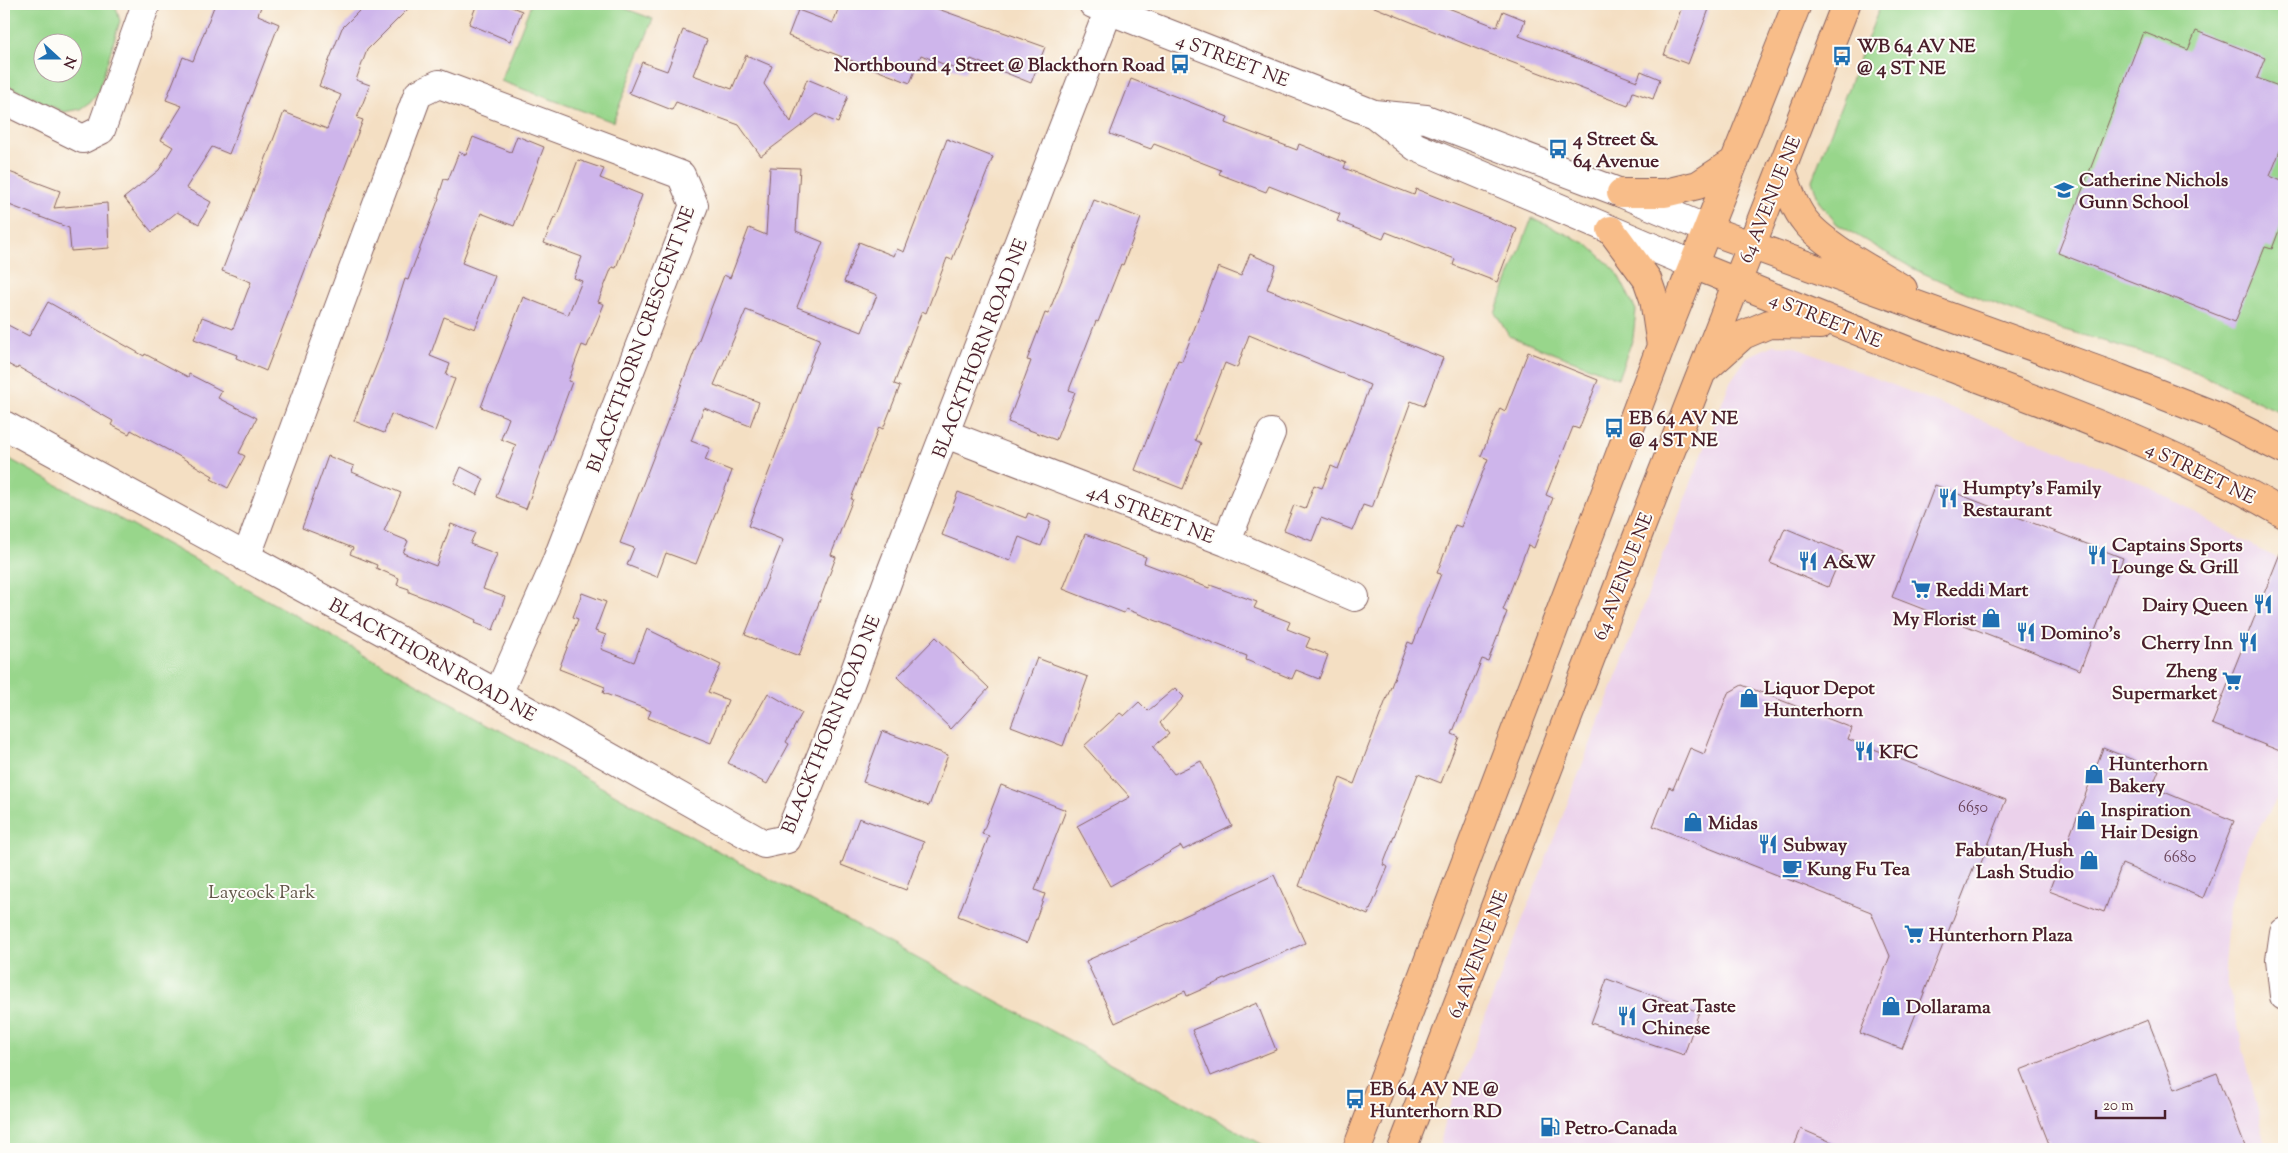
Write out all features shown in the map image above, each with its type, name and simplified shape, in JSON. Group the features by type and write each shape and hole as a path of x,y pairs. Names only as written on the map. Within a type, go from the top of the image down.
{"main road":[{"path":"1357,1149 1661,346 1797,4"},
{"name":"64 AVENUE NE","path":"1402,1149 1646,514 1684,422 1736,282 1846,4"},
{"path":"1622,193 1665,193 1698,185 1735,161"},
{"path":"1782,168 1796,206 1804,220 1816,234 1950,319"},
{"path":"1611,230 1647,279 1654,299 1661,346"},
{"name":"4 STREET NE","path":"1708,230 1950,319 2119,378 2207,412 2284,450"},
{"name":"4 STREET NE","path":"1694,265 1839,325 2058,408 2174,456 2284,514"},
{"path":"1701,373 1743,335 1769,324 1839,325"}],"street":[{"path":"4,100 83,139 101,130 146,4"},
{"name":"4 STREET NE","path":"1104,6 1374,114 1426,119 1622,193 1708,230"},
{"name":"BLACKTHORN ROAD NE","path":"4,425 498,694 764,844 787,839 846,695 891,572 946,434 1104,6"},
{"name":"BLACKTHORN CRESCENT NE","path":"246,558 418,94 439,84 681,175 694,205 555,565 498,694"},
{"name":"4 STREET NE","path":"1374,114 1416,147 1694,265"},
{"path":"1226,542 1271,433"},
{"name":"4A STREET NE","path":"946,434 1226,542 1355,596"},
{"path":"2284,932 2280,960 2284,996"}],"shaded area":[{"name":"Hunterhorn Plaza","path":"1773,345 1794,346 2144,484 2260,550 2284,561 2284,788 2248,846 2229,905 2224,967 2267,1149 1443,1149 1441,1142 1444,1123 1730,382 1747,357"}],"green space":[{"path":"4,4 115,4 120,21 98,92 90,102 80,109 64,112 4,84"},
{"path":"531,4 613,4 653,19 613,122 501,81"},
{"name":"Catherine Nichols Gunn School","path":"1881,4 2284,4 2284,414 2198,373 2155,356 2058,328 1981,299 1914,269 1837,224 1819,202 1812,180"},
{"path":"1532,218 1587,244 1616,271 1636,310 1633,338 1618,378 1509,336 1495,313"},
{"name":"Laycock Park","path":"4,456 201,563 655,817 1271,1149 4,1149"}],"building":[{"path":"215,4 262,4 258,15 279,24 229,154 212,147 186,188 211,202 199,224 177,212 152,232 124,198 159,170 173,147 161,140 182,106 166,100 183,57 193,61"},
{"path":"366,4 413,4 367,50 356,80 370,85 357,118 363,120 266,371 236,358 237,355 194,339 202,317 233,329 251,282 222,271 284,112 327,129 341,95 319,86 342,28"},
{"path":"477,4 504,4 522,11 510,41 469,24"},
{"path":"840,4 924,4 1045,47 1031,83 971,59 965,73 921,55 910,83 788,36 798,10 833,23"},
{"path":"1367,4 1438,4 1497,27 1503,11 1525,20 1519,36 1637,81 1641,71 1660,79 1653,99 1633,92 1628,106 1487,53"},
{"path":"1683,4 1711,4 1688,64 1664,55"},
{"path":"683,30 707,40 693,75 732,89 746,55 772,66 764,84 791,122 807,79 848,96 838,123 817,114 761,156 739,125 676,102 672,110 629,93 642,62 667,71"},
{"path":"2196,31 2265,58 2257,78 2284,88 2284,141 2270,176 2284,182 2284,217 2272,249 2265,247 2235,322 2058,253 2143,32 2188,50"},
{"path":"1131,79 1228,117 1226,123 1297,150 1299,144 1346,163 1344,168 1414,195 1416,189 1517,229 1497,282 1453,265 1455,259 1386,232 1383,239 1337,221 1340,214 1269,186 1266,192 1219,174 1221,170 1154,144 1151,149 1110,134"},
{"path":"517,136 544,147 514,226 481,213 462,263 495,276 475,329 444,317 430,356 450,364 446,375 455,379 435,431 391,414 384,433 354,421 382,351 405,279 408,280 439,198 444,179 448,180 459,152 466,155 473,137 511,152"},
{"path":"947,139 993,157 952,260 947,258 926,313 922,311 894,384 900,386 883,429 879,427 851,499 853,499 831,555 836,557 799,656 745,635 783,540 748,526 820,339 746,310 714,385 759,402 750,426 704,408 691,441 710,448 705,460 732,471 696,564 666,553 657,577 627,565 634,548 620,543 724,275 730,278 749,228 766,235 770,167 800,168 796,231 823,242 797,307 862,332 877,295 844,282 859,242 894,256 897,249 904,252"},
{"path":"578,160 604,169 600,178 642,195 616,268 612,267 598,302 604,304 587,347 582,345 568,381 572,382 526,509 496,497 516,445 501,439 509,418 481,407 523,297 568,315 582,281 574,278 582,257 544,243 554,217 556,218"},
{"path":"4,170 60,191 54,208 107,203 109,248 71,251 69,228 4,203"},
{"path":"1094,200 1141,218 1123,265 1121,264 1098,322 1096,321 1069,390 1075,392 1056,440 1008,422 1031,361 1027,360 1045,313 1048,314"},
{"path":"1250,254 1276,265 1267,289 1443,358 1424,406 1411,401 1372,508 1363,505 1353,530 1321,518 1312,541 1284,530 1294,505 1305,509 1314,485 1322,488 1331,466 1338,469 1370,385 1249,335 1237,368 1225,363 1195,440 1201,443 1183,489 1135,470 1178,360 1182,361 1218,267 1241,276"},
{"path":"48,302 144,356 145,354 188,377 189,374 222,391 218,398 257,418 239,453 245,456 228,488 211,479 213,476 177,455 131,430 129,434 111,425 113,421 18,367 17,369 4,362 4,323 29,336"},
{"path":"1528,352 1598,380 1579,429 1573,427 1546,495 1553,498 1534,548 1528,545 1503,610 1507,612 1488,661 1482,659 1452,734 1459,737 1441,783 1418,774 1383,865 1388,867 1368,915 1299,886 1340,778 1354,784 1408,642 1413,644 1441,574 1437,573 1455,525 1461,527 1488,459 1481,456 1500,408 1505,411"},
{"path":"328,456 354,466 352,472 401,493 384,531 408,541 403,553 436,566 451,524 475,533 470,544 497,554 483,589 505,597 493,630 475,623 476,620 453,609 409,592 409,589 397,585 399,578 376,568 377,565 350,554 353,548 302,528"},
{"path":"461,467 484,479 477,495 454,483"},
{"path":"1935,485 2123,558 2080,670 1892,597"},
{"path":"958,492 1026,518 1028,513 1051,522 1041,546 1019,537 1010,561 942,535"},
{"path":"1785,528 1843,552 1828,587 1770,563"},
{"path":"1085,534 1146,557 1144,563 1209,588 1210,585 1257,602 1254,608 1290,622 1287,629 1310,638 1306,647 1328,655 1319,679 1296,670 1292,679 1246,660 1247,656 1126,609 1124,613 1063,589"},
{"path":"2283,546 2284,741 2280,751 2212,724"},
{"path":"582,593 606,602 595,631 606,635 601,649 634,662 647,629 721,665 708,692 728,700 711,743 648,718 651,711 603,693 605,687 559,669 578,619 573,617"},
{"path":"936,637 989,688 951,729 897,677"},
{"path":"1037,658 1088,677 1063,746 1011,726"},
{"path":"1742,685 1852,728 1848,739 2006,800 1979,868 1974,866 1902,1049 1860,1033 1890,956 1871,912 1653,826 1669,787 1673,789 1690,748 1704,754 1728,693"},
{"path":"1175,688 1184,697 1160,723 1169,734 1153,747 1174,774 1201,761 1232,826 1183,850 1181,846 1110,886 1077,826 1130,797 1084,746 1120,713 1124,716 1139,702 1148,711"},
{"path":"768,693 802,713 786,742 789,744 767,784 728,763"},
{"path":"882,731 948,755 929,806 863,782"},
{"path":"2103,748 2159,770 2152,787 2234,821 2203,898 2122,864 2104,912 2049,891"},
{"path":"1001,785 1066,810 1035,890 1045,894 1027,943 958,916 989,836 982,834"},
{"path":"859,818 924,842 906,890 841,865"},
{"path":"1274,875 1305,943 1187,996 1185,991 1115,1023 1086,961"},
{"path":"1607,979 1699,1012 1684,1055 1591,1023"},
{"path":"1257,1003 1276,1050 1211,1076 1192,1030"},
{"path":"2148,1020 2175,1089 2217,1073 2246,1149 2051,1149 2020,1070"},
{"path":"1801,1129 1848,1149 1793,1149"}],"place":[{"name":"WB 64 AV NE @ 4 ST NE","path":"1842,56"},
{"name":"Northbound 4 Street @ Blackthorn Road","path":"1180,64"},
{"name":"4 Street & 64 Avenue","path":"1558,149"},
{"name":"Catherine Nichols Gunn School","path":"2064,190"},
{"name":"EB 64 AV NE @ 4 ST NE","path":"1614,428"},
{"name":"Humpty's Family Restaurant","path":"1948,498"},
{"name":"Captains Sports Lounge & Grill","path":"2097,555"},
{"name":"A&W","path":"1808,561"},
{"name":"Reddi Mart","path":"1921,589"},
{"name":"Dairy Queen","path":"2263,604"},
{"name":"My Florist","path":"1991,618"},
{"name":"Domino's","path":"2026,632"},
{"name":"Cherry Inn","path":"2248,642"},
{"name":"Zheng Supermarket","path":"2232,681"},
{"name":"Liquor Depot Hunterhorn","path":"1749,698"},
{"name":"KFC","path":"1864,751"},
{"name":"Hunterhorn Bakery","path":"2094,774"},
{"name":"Inspiration Hair Design","path":"2086,820"},
{"name":"Midas","path":"1693,822"},
{"name":"Subway","path":"1768,844"},
{"name":"Fabutan/Hush Lash Studio","path":"2089,860"},
{"name":"Kung Fu Tea","path":"1792,868"},
{"name":"Hunterhorn Plaza","path":"1914,934"},
{"name":"Dollarama","path":"1891,1006"},
{"name":"Great Taste Chinese","path":"1627,1016"},
{"name":"EB 64 AV NE @ Hunterhorn RD","path":"1355,1099"},
{"name":"Petro-Canada","path":"1550,1127"}]}
